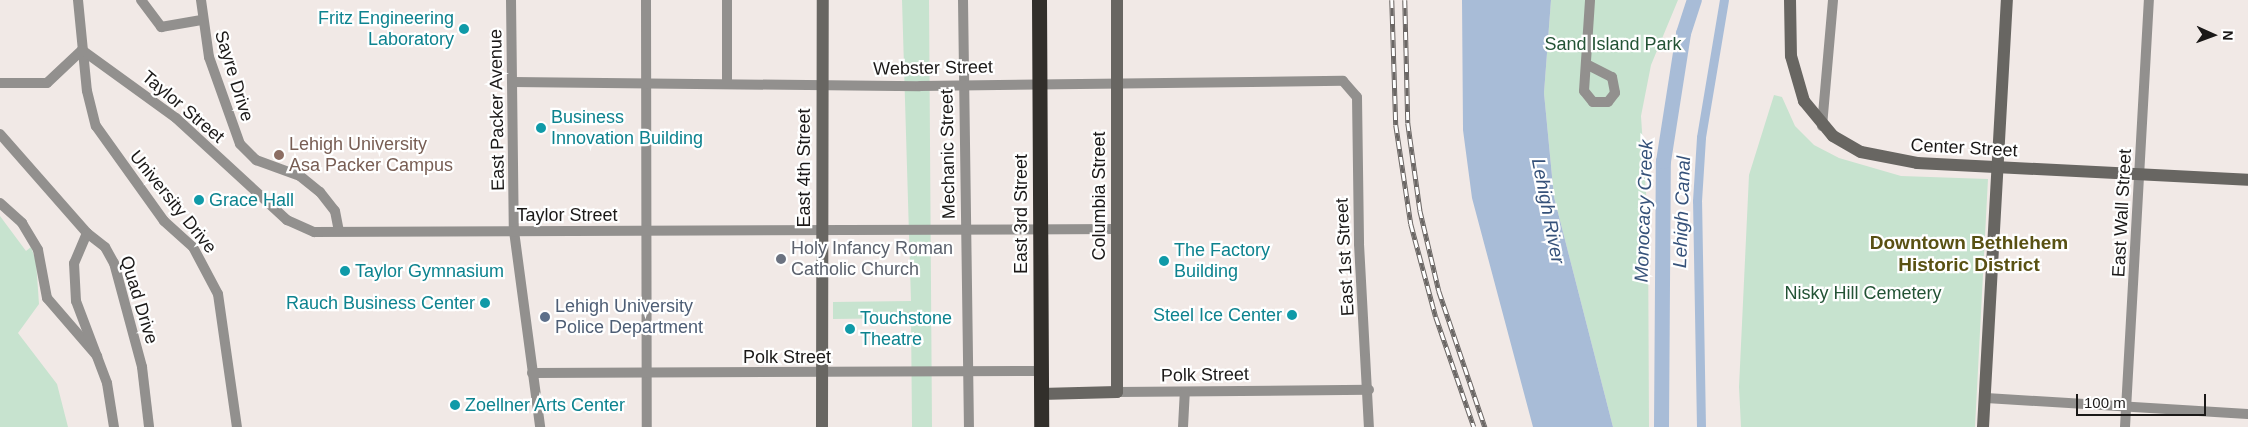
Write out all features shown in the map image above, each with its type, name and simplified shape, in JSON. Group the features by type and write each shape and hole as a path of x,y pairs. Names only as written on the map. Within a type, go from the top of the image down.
{"highway":[{"name":"East 3rd Street","path":"1039,0 1041,427"}],"main road":[{"name":"East 4th Street","path":"822,427 823,0"},
{"name":"Columbia Street","path":"1117,0 1117,392"},
{"name":"Center Street","path":"1790,0 1795,79 1822,126 1842,143 1880,158 1998,167 2248,180"},
{"path":"1984,427 2007,0"},
{"name":"Polk Street","path":"1041,394 1117,392"}],"street":[{"name":"University Drive","path":"78,0 82,50 96,126 164,221 192,246 218,294 237,427"},
{"name":"Sayre Drive","path":"141,0 161,27 201,20 240,144 256,160 300,176 333,206 339,231"},
{"path":"201,0 201,20"},
{"name":"East Packer Avenue","path":"511,0 514,231 540,427"},
{"path":"646,0 647,427"},
{"path":"727,0 727,84"},
{"name":"Mechanic Street","path":"963,0 969,427"},
{"path":"1588,66 1590,0"},
{"path":"1822,126 1833,0"},
{"name":"East Wall Street","path":"2125,427 2149,0"},
{"path":"0,83 47,83 82,50"},
{"name":"Taylor Street","path":"82,50 176,118 287,220 314,232 1117,228"},
{"name":"Webster Street","path":"513,82 963,85 1040,82 1335,78 1351,86"},
{"name":"East 1st Street","path":"1351,86 1357,97 1359,244 1369,390 1369,427"},
{"name":"Quad Drive","path":"0,134 87,233 105,247 114,263 142,367 149,427"},
{"path":"0,203 22,223 38,250 45,292 98,356"},
{"path":"87,233 76,255 74,282 76,301 98,356 111,396 114,427"},
{"name":"Polk Street","path":"532,373 822,374 1041,371"},
{"name":"Polk Street","path":"1117,392 1185,393 1369,390"},
{"path":"1183,427 1185,393"},
{"path":"1986,398 2248,414"}],"green space":[{"path":"902,0 929,0 932,427 912,427 911,318 833,319 833,302 911,301"},
{"name":"Sand Island Park","path":"1551,0 1678,0 1651,65 1641,116 1648,223 1649,427 1613,427 1554,197 1544,93"},
{"name":"Nisky Hill Cemetery","path":"1774,95 1782,97 1795,126 1814,145 1839,158 1901,176 1988,179 1975,427 1741,427 1739,387 1749,175"},
{"path":"0,216 26,251 31,247 36,261 39,304 18,333 57,384 68,427 0,427"}],"water":[{"name":"Lehigh River","path":"1462,0 1551,0 1544,93 1554,197 1613,427 1533,427 1472,198 1463,130"}],"waterway":[{"name":"Monocacy Creek","path":"1661,427 1663,161 1683,33 1694,0"},
{"name":"Lehigh Canal","path":"1701,427 1697,201 1701,137 1724,0"}],"railway":[{"path":"1392,0 1396,125 1411,224 1436,317 1474,427"},
{"path":"1405,0 1408,123 1420,210 1439,291 1485,427"}],"place":[{"name":"Fritz Engineering Laboratory","path":"464,29"},
{"name":"Business Innovation Building","path":"541,128"},
{"name":"Lehigh University Asa Packer Campus","path":"279,155"},
{"name":"Grace Hall","path":"199,200"},
{"name":"Holy Infancy Roman Catholic Church","path":"781,259"},
{"name":"The Factory Building","path":"1164,261"},
{"name":"Taylor Gymnasium","path":"345,271"},
{"name":"Rauch Business Center","path":"485,303"},
{"name":"Steel Ice Center","path":"1292,315"},
{"name":"Lehigh University Police Department","path":"545,317"},
{"name":"Touchstone Theatre","path":"850,329"},
{"name":"Zoellner Arts Center","path":"455,405"}],"district":[{"name":"Downtown Bethlehem Historic District","path":"1969,254"}]}
